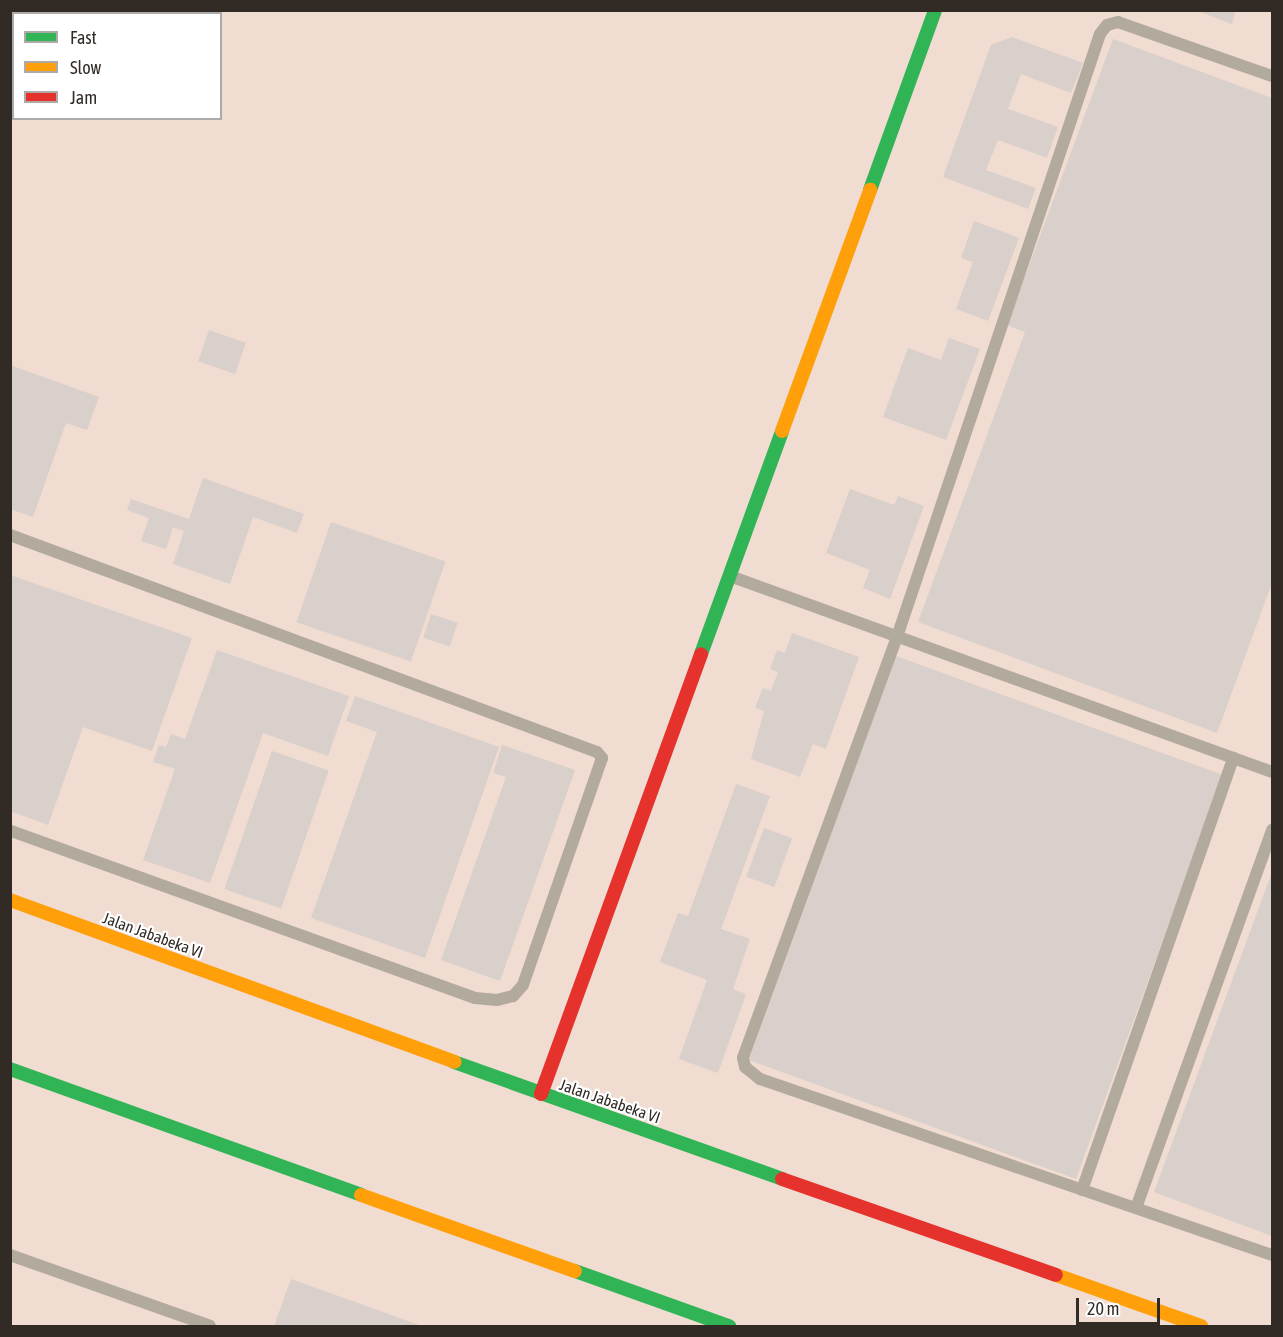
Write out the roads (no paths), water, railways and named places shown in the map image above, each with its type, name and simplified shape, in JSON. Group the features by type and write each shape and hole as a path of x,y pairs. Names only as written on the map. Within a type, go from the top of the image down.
{"street":[{"path":"542,1094 935,10"},
{"name":"Jalan Jababeka VI","path":"10,900 542,1094 1201,1326"},
{"path":"10,1070 729,1326"}],"lane":[{"path":"1272,76 1118,22 1107,25 1100,34 898,634 745,1046 745,1067 760,1079 1272,1255"},
{"path":"10,535 597,752 602,758 523,985 513,996 497,1000 475,998 10,831"},
{"path":"730,576 898,634 1272,772"},
{"path":"1082,1190 1233,758"},
{"path":"1136,1208 1272,830"},
{"path":"10,1254 210,1326"}]}
